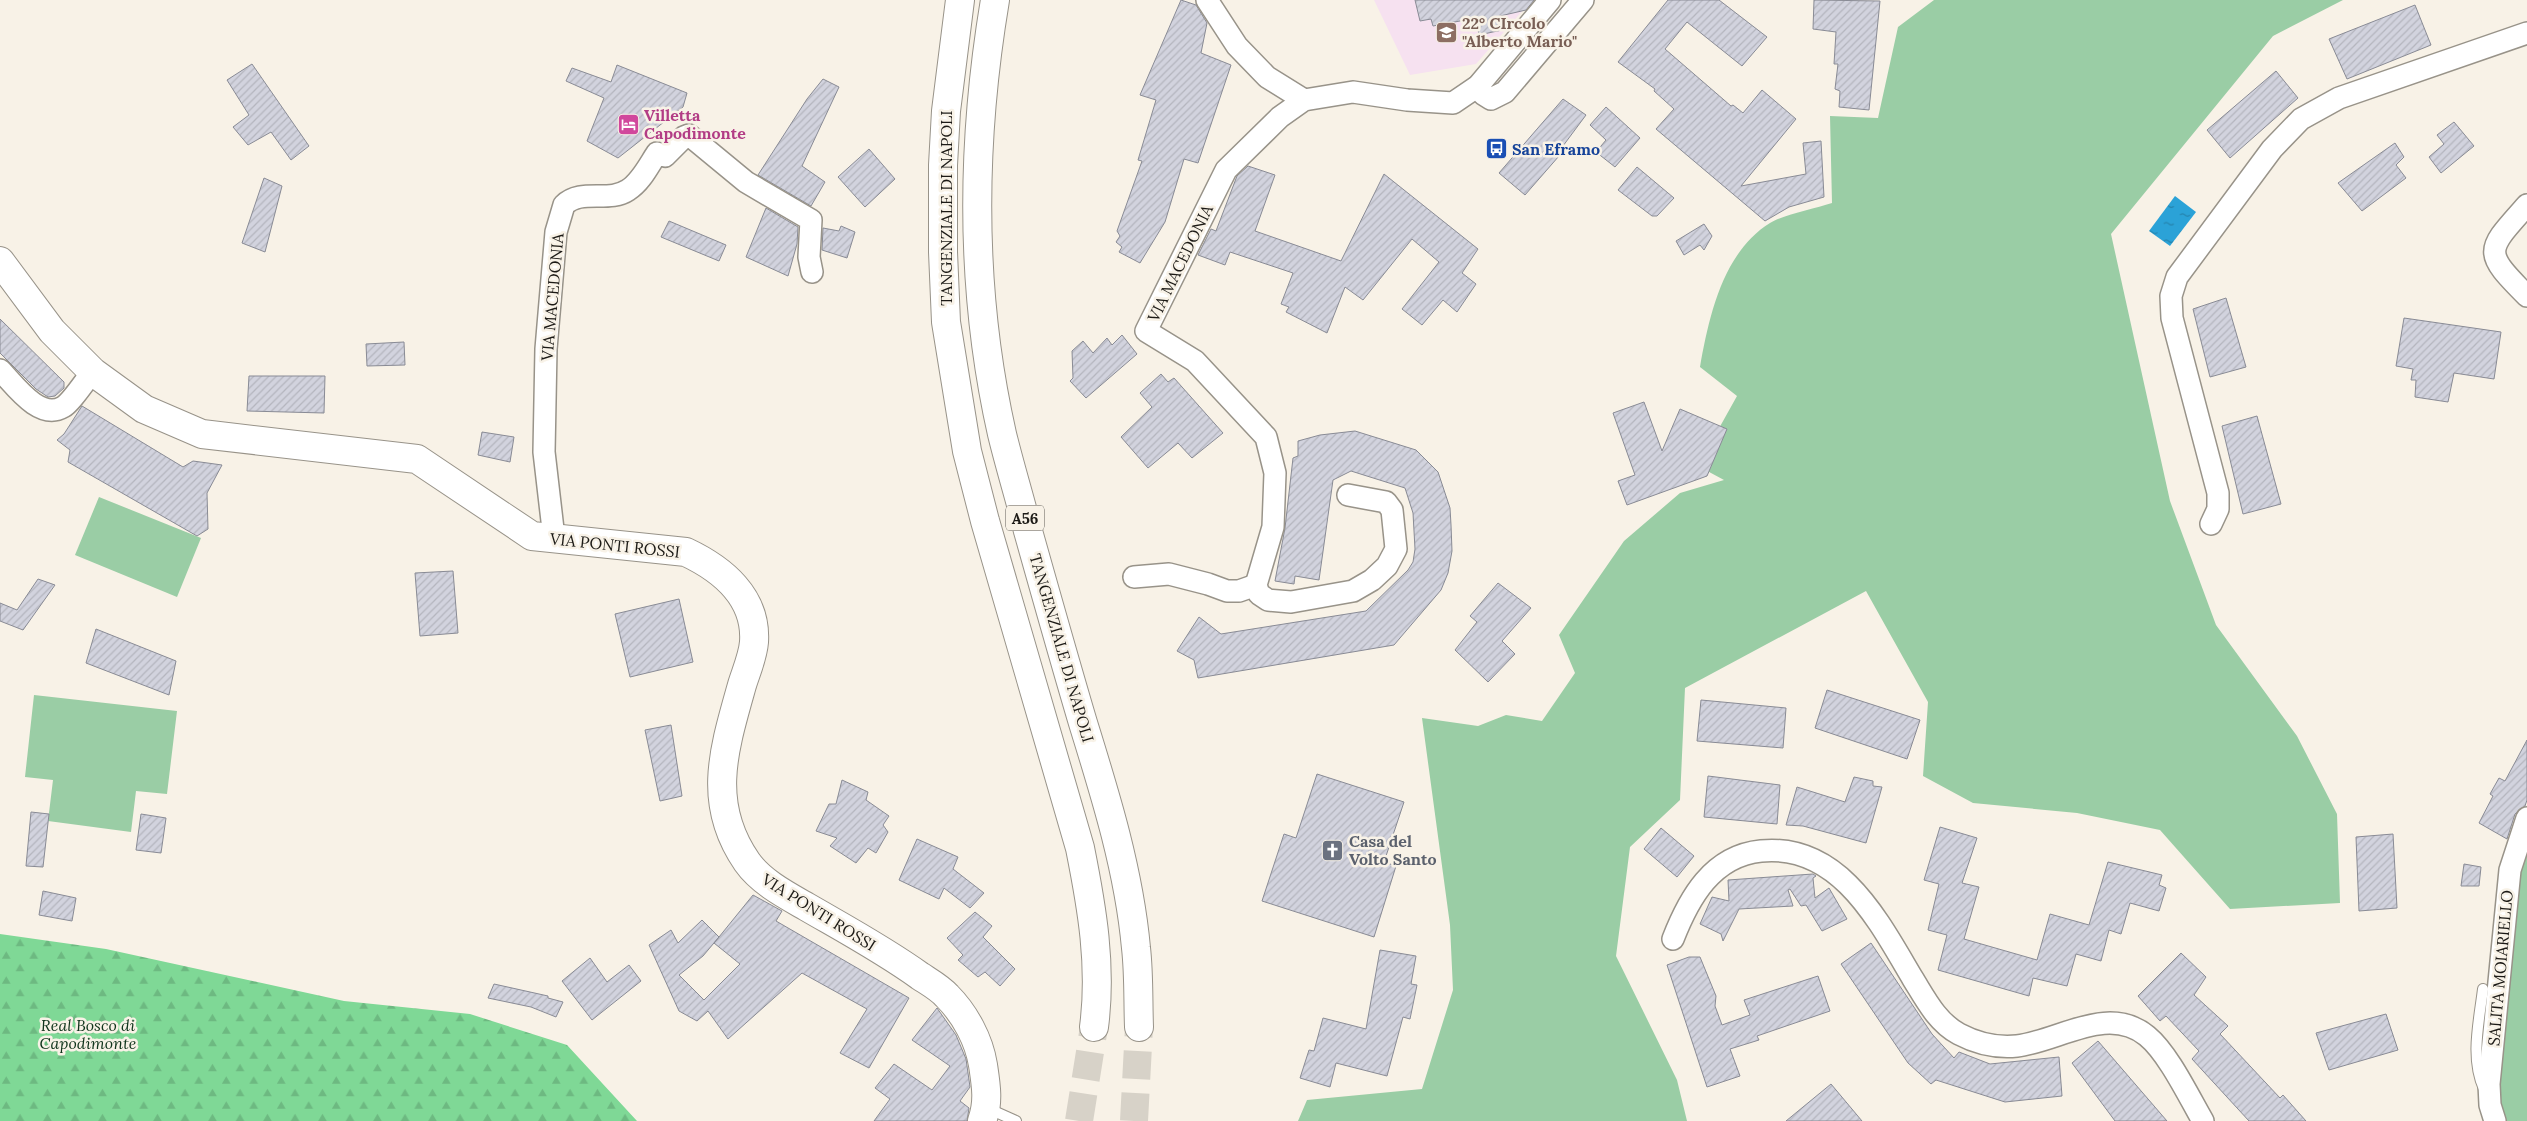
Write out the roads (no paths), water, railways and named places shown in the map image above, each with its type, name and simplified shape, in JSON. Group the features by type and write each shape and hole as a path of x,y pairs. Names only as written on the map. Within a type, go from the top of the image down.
{"main road":[{"name":"TANGENZIALE DI NAPOLI","path":"960,0 947,102 943,165 943,252 946,322 967,451 985,521 1082,857 1091,901 1098,962 1098,996 1094,1027"},
{"name":"TANGENZIALE DI NAPOLI","path":"995,0 981,108 978,168 978,245 993,384 1005,444 1049,604 1106,797 1122,862 1136,948 1139,1027"},
{"name":"VIA PONTI ROSSI","path":"0,261 52,331 93,372 144,409 202,434 417,459 532,536 686,552 707,562 726,576 744,598 751,616 754,642 724,752 722,797 730,834 752,868 762,878 788,896 900,962 947,995 970,1028 981,1053 987,1094 984,1114"}],"street":[{"path":"1206,0 1243,52 1268,77 1304,100"},
{"name":"VIA MACEDONIA","path":"1256,585 1273,527 1275,473 1266,438 1195,361 1146,331 1226,170 1280,117 1304,100 1353,92 1407,100 1453,103 1478,86 1550,0"},
{"path":"1478,86 1483,94 1491,99 1504,92 1584,0"},
{"path":"2211,524 2218,509 2218,493 2172,318 2171,296 2177,278 2272,150 2301,119 2339,98 2527,33"},
{"name":"VIA MACEDONIA","path":"554,538 544,452 546,349 556,232 564,205 578,197 620,195 628,191 635,185 657,153 665,156 684,137 689,135 746,182 811,220 808,240 812,272"},
{"path":"2526,207 2497,240 2494,256 2503,271 2527,296"},
{"path":"0,370 30,401 40,408 52,410 63,407 93,372"},
{"path":"1134,577 1169,574 1208,584 1227,592 1239,591 1256,585 1259,594 1268,600 1291,602 1353,591 1372,580 1387,566 1396,549 1392,510 1386,502 1348,495"},
{"name":"SALITA MOIARIELLO","path":"2492,1111 2489,1084 2510,870 2527,818"},
{"path":"1673,939 1694,893 1705,879 1721,866 1745,854 1765,850 1784,852 1810,859 1839,874 1851,886 1878,922 1931,1008 1942,1022 1956,1032 1986,1044 2011,1046 2042,1040 2096,1024 2127,1025 2146,1035 2157,1046 2203,1121"}],"lane":[{"path":"2483,988 2476,1059 2478,1076 2492,1111"},
{"path":"984,1114 1012,1120"}],"water":[{"path":"2175,196 2196,212 2170,246 2149,231"}],"tunnel":[{"path":"1079,1121 1094,1027"},
{"path":"1134,1121 1139,1027"}],"place":[{"name":"22° CIrcolo \"Alberto Mario\"","path":"1446,32"},
{"name":"Villetta Capodimonte","path":"628,124"},
{"name":"San Eframo","path":"1496,149"},
{"name":"Casa del Volto Santo","path":"1333,850"}],"park label":[{"name":"Real Bosco di Capodimonte","path":"88,1034"}]}
